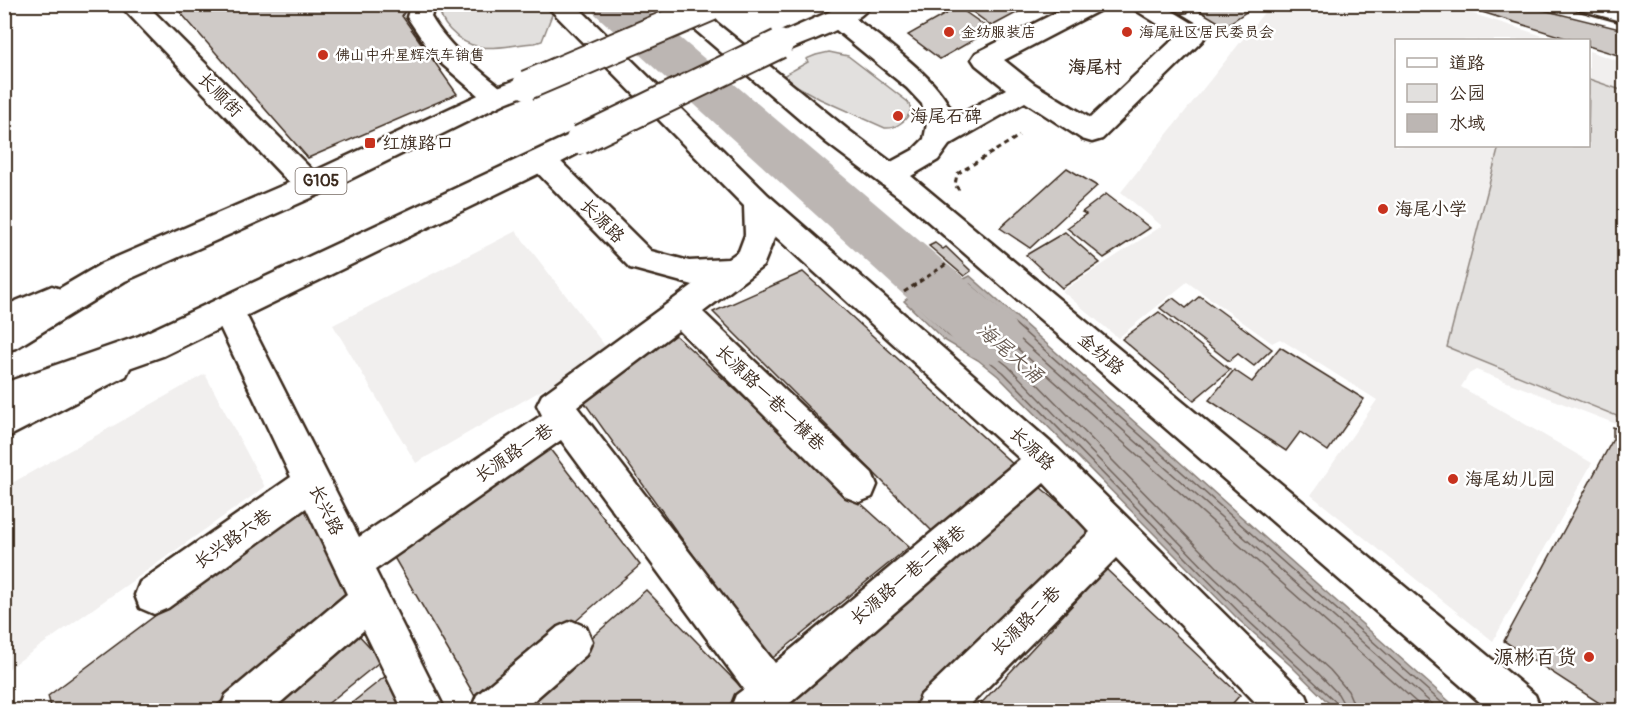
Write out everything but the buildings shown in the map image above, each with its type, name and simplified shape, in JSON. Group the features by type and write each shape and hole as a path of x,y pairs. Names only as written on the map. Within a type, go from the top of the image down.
{"main road":[{"name":"长顺街","path":"131,4 310,186"},
{"path":"423,4 419,16 427,33 445,55 496,97"},
{"name":"长源路","path":"557,4 574,18 758,203 1045,460 1116,532 1273,704"},
{"name":"金纺路","path":"677,4 837,136 918,196 1520,711"},
{"path":"1093,4 985,59 1025,90 1092,132 1193,34 1143,4"},
{"path":"1586,4 1624,14"},
{"name":"G105","path":"4,338 114,272 310,186 496,97 714,5"},
{"path":"4,424 151,346 849,11 932,98 941,121 940,138"},
{"path":"889,175 921,159 940,138 1025,90"},
{"name":"长源路","path":"542,160 641,260 689,273 735,271"},
{"path":"735,271 752,258 760,236 758,203"},
{"name":"长源路一巷","path":"352,564 565,418 554,405 735,271"},
{"path":"4,320 114,272"},
{"path":"4,309 49,301"},
{"name":"长兴路","path":"228,310 424,711"},
{"name":"长源路一巷一横巷","path":"681,311 859,485"},
{"path":"4,398 151,346"},
{"name":"长源路一巷二横巷","path":"565,418 761,701 1045,460"},
{"name":"长兴路六巷","path":"154,595 312,483"},
{"name":"长源路二巷","path":"936,711 1116,532"},
{"path":"242,711 369,600"},
{"path":"492,711 572,641"}],"path":[{"path":"957,174 1019,136"},
{"path":"903,293 950,261"}],"shaded area":[{"name":"海尾小学","path":"1270,5 1445,5 1553,39 1395,39 1395,147 1590,147 1590,51 1624,63 1624,427 1476,370 1469,374 1461,387 1592,463 1493,641 1311,495 1377,400 1280,339 1272,343 1187,282 1118,338 1062,291 1162,226 1121,192"},
{"path":"516,231 609,351 416,463 333,325"},
{"path":"205,374 265,487 5,671 5,487"}],"green space":[{"path":"440,4 544,5 553,12 542,41 490,48 470,44 460,39 443,21"},
{"path":"829,52 848,56 908,102 911,109 904,120 893,127 885,128 820,99 781,77 808,62 806,59"},
{"path":"1590,79 1624,91 1624,419 1447,347 1499,147 1590,147"}],"water":[{"path":"949,267 964,279 970,276 1459,710 1336,710 1240,621 998,376 978,360 944,340 904,301"}],"waterway":[{"name":"海尾大涌","path":"611,4 992,338"}],"place":[{"name":"金纺服装店","path":"949,32"},
{"name":"海尾社区居民委员会","path":"1127,32"},
{"name":"佛山中升星辉汽车销售","path":"323,55"},
{"name":"海尾石碑","path":"898,116"},
{"name":"红旗路口","path":"370,143"},
{"name":"海尾小学","path":"1383,209"},
{"name":"海尾幼儿园","path":"1453,479"},
{"name":"源彬百货","path":"1589,657"}],"district":[{"name":"海尾村","path":"1095,67"}]}
